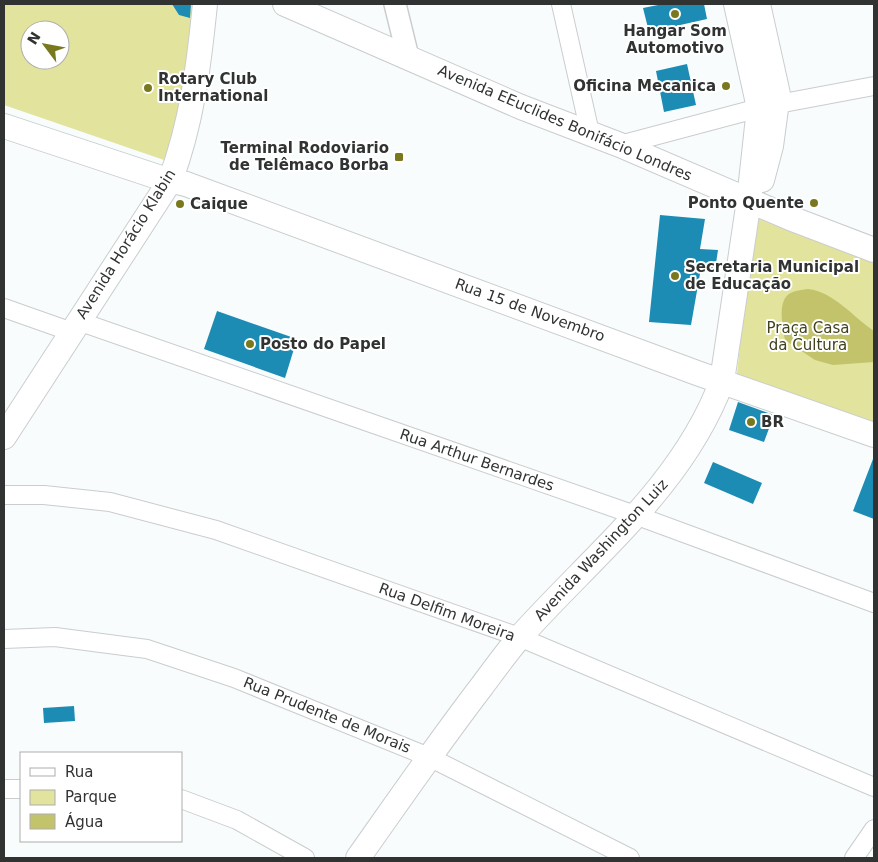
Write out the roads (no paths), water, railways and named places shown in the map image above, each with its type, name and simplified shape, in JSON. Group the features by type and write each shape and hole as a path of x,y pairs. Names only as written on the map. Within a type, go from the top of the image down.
{"main road":[{"name":"Avenida Horácio Klabin","path":"4,437 75,326 178,182 184,141 197,79 205,4"},
{"name":"Avenida EEuclides Bonifácio Londres","path":"285,4 521,107 620,145 749,200 874,250"},
{"path":"736,4 768,106"},
{"path":"758,4 777,87 768,106"},
{"name":"Avenida Washington Luiz","path":"358,858 446,732 519,637 667,479 701,429 722,381 749,200 768,106"},
{"name":"Rua 15 de Novembro","path":"4,126 178,182 874,435"}],"street":[{"path":"396,4 408,57"},
{"path":"562,4 590,133"},
{"path":"620,145 768,106 874,86"},
{"name":"Rua Arthur Bernardes","path":"4,308 75,326 635,514 874,603"},
{"name":"Rua Delfim Moreira","path":"4,495 44,495 110,502 163,514 216,530 519,637 874,787"},
{"name":"Rua Prudente de Morais","path":"4,639 55,637 148,649 234,678 429,757 630,858"},
{"path":"4,789 20,789"},
{"path":"182,799 237,820 305,858"},
{"path":"854,858 874,829"}],"water":[{"path":"808,289 817,291 835,300 874,331 874,362 833,365 815,360 785,340 782,309 785,298 793,292"}],"place":[{"name":"Hangar Som Automotivo","path":"675,14"},
{"name":"Oficina Mecanica","path":"726,86"},
{"name":"Rotary Club International","path":"148,88"},
{"name":"Terminal Rodoviario de Telêmaco Borba","path":"399,157"},
{"name":"Ponto Quente","path":"814,203"},
{"name":"Caique","path":"180,204"},
{"name":"Secretaria Municipal de Educação","path":"675,276"},
{"name":"Posto do Papel","path":"250,344"},
{"name":"BR","path":"751,422"}],"park label":[{"name":"Praça Casa da Cultura","path":"808,336"}]}
